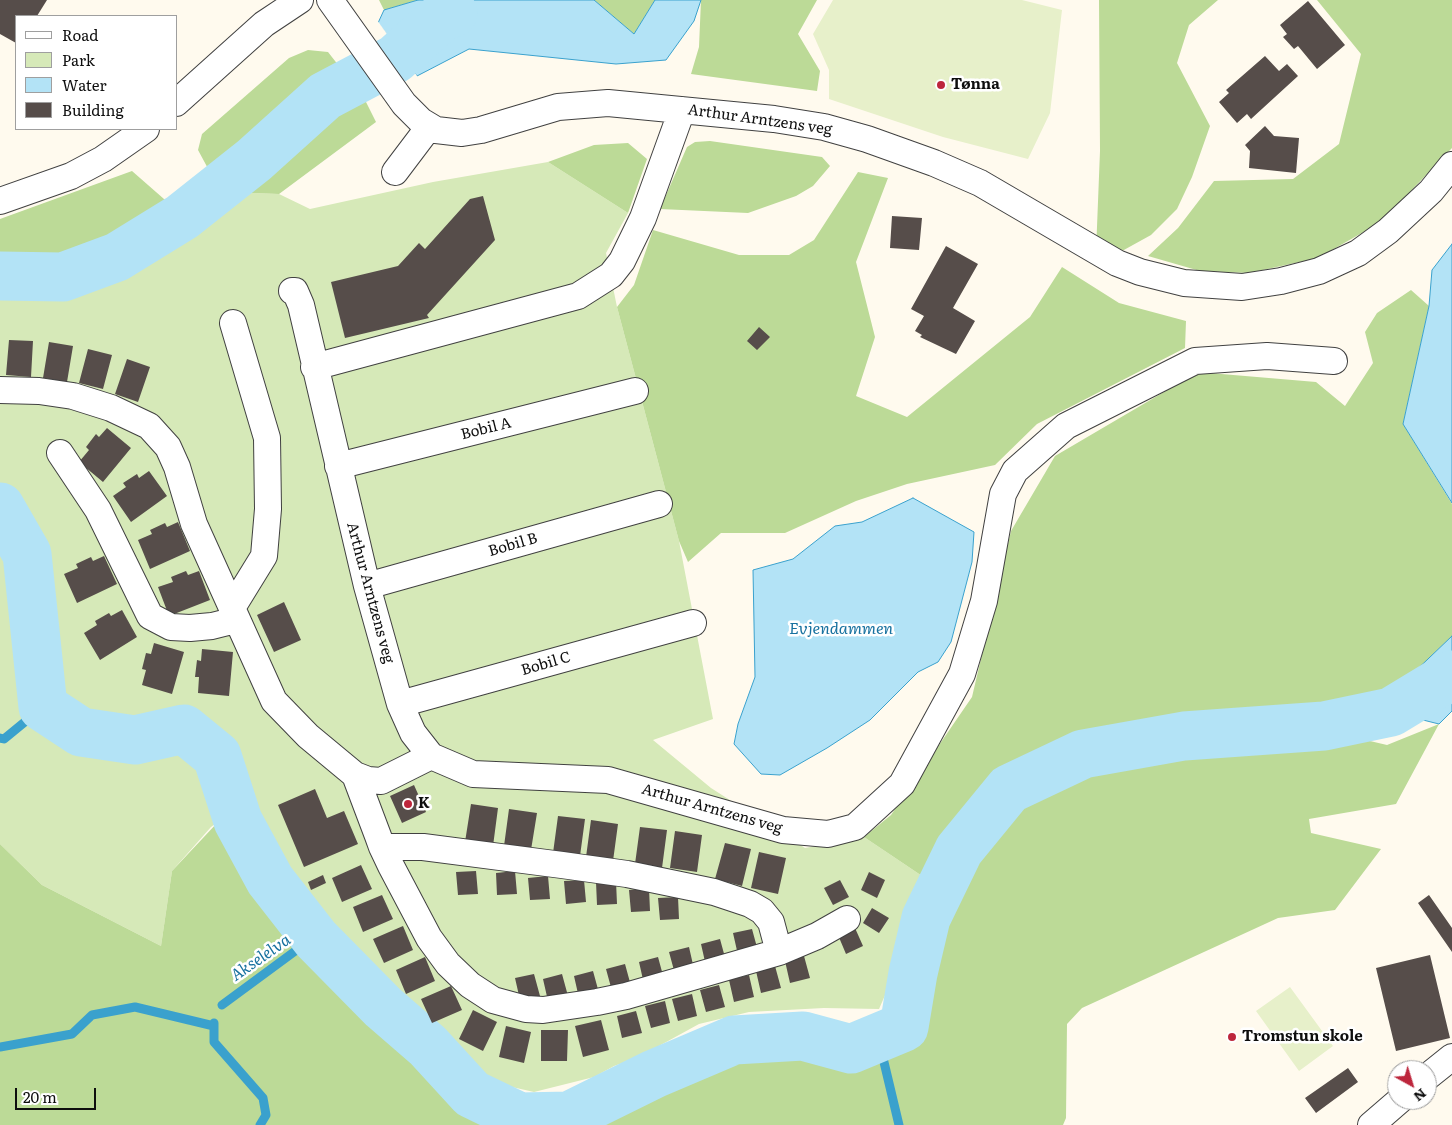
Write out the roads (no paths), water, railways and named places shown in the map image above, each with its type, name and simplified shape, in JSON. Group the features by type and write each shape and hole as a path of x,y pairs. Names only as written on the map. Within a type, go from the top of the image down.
{"street":[{"path":"178,101 264,24 300,0"},
{"name":"Arthur Arntzens veg","path":"336,9 404,104 429,127 447,133 472,131 541,111 583,104 608,103 774,119 824,128 901,150 980,183 1117,263 1165,279 1203,285 1242,287 1281,281 1319,271 1358,253 1410,212 1452,165"},
{"path":"314,367 578,296 611,275 622,261 643,218 682,110"},
{"path":"395,172 429,127"},
{"path":"0,201 71,176 103,160 145,130"},
{"name":"Arthur Arntzens veg","path":"292,291 295,291 301,305 314,367 367,586 400,704 413,733 431,756 473,774 608,780 783,830 828,834 855,827 902,784 962,674 984,601 1003,494 1015,471 1066,426 1195,361 1267,356 1334,361"},
{"path":"60,453 98,510 150,616 171,627 190,628 212,626 234,614 264,556 268,509 268,438 233,323"},
{"path":"0,390 39,391 73,396 111,408 149,426 168,447 177,467 194,524 274,701 308,736 355,775 368,780 381,781 431,756"},
{"name":"Bobil A","path":"338,466 635,391"},
{"name":"Bobil B","path":"367,586 659,504"},
{"name":"Bobil C","path":"400,704 693,623"},
{"path":"355,775 382,847 400,886 440,954 470,985 484,995 517,1008 543,1010 626,996 779,952 817,936 847,919"},
{"path":"382,847 423,847 562,865 651,878 714,892 750,904 762,911 770,922 779,952"},
{"path":"1437,1069 1452,1057"},
{"path":"1371,1125 1388,1110"}],"water":[{"path":"418,0 594,0 634,34 655,0 701,0 694,21 666,60 616,64 469,49 417,76 378,23 384,10"},
{"path":"1452,244 1452,503 1403,424 1429,306 1432,270"},
{"name":"Evjendammen","path":"913,498 974,532 972,562 951,642 938,662 918,672 870,720 780,775 761,774 734,744 738,724 755,677 753,570 793,559 835,526 862,522"},
{"path":"1452,636 1452,711 1439,724 1391,712 1382,703"}],"waterway":[{"path":"0,276 63,277 117,257 182,217 254,160 325,96 395,59 444,15 453,13"},
{"path":"0,507 27,554 43,707 81,732 135,740 184,729 217,756 238,821 270,880 316,939 383,1007 428,1046 472,1094 520,1117 569,1116 654,1074 734,1040 803,1036 851,1049 904,1027 913,973 926,918 959,850 1009,789 1083,754 1184,736 1324,726 1391,712 1452,675"},
{"path":"0,738 4,739 43,707"},
{"name":"Akselelva","path":"222,1005 302,946 321,945"},
{"path":"0,1047 72,1034 92,1015 135,1007 214,1026"},
{"name":"Akselelva","path":"214,1023 214,1042 263,1098 266,1115 260,1125"},
{"path":"878,1037 899,1125"}],"place":[{"name":"Tønna","path":"941,85"},
{"name":"K","path":"408,804"},
{"name":"Tromstun skole","path":"1232,1037"}]}
